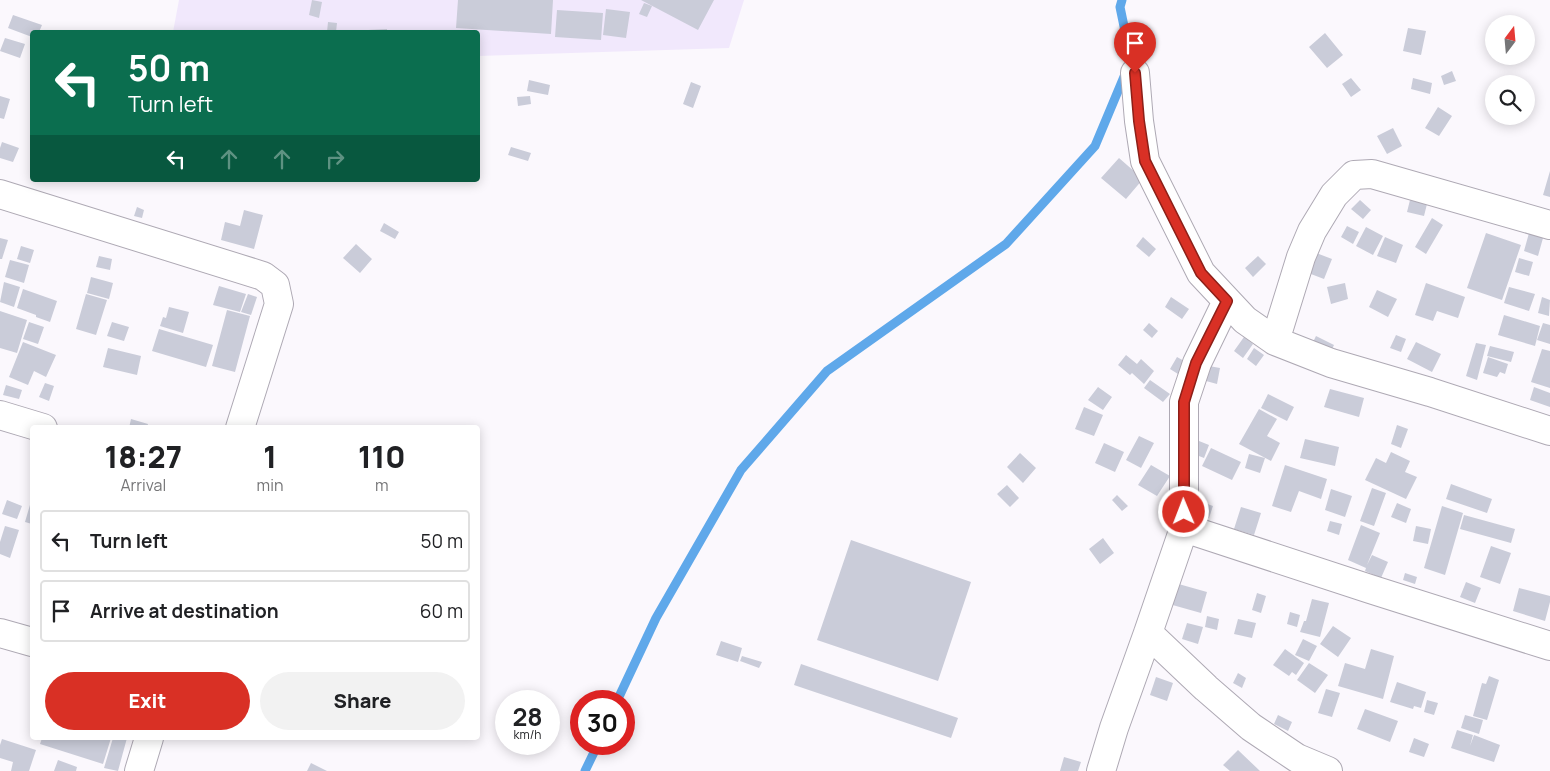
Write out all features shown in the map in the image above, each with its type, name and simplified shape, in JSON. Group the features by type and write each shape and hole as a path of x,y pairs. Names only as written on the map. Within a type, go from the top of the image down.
{"street":[{"path":"1135,73 1145,161 1201,273 1245,320 1275,341 1331,363 1430,392 1550,431"},
{"path":"1275,341 1301,256 1312,231 1334,195 1354,175 1372,174 1550,225"},
{"path":"0,194 263,276 275,286 279,304 241,425"},
{"path":"1101,771 1114,728 1184,528 1184,402 1196,363 1227,301"},
{"path":"0,415 33,425"},
{"path":"1184,528 1370,590 1550,646"},
{"path":"0,633 30,641"},
{"path":"1148,634 1251,727 1296,758 1328,771"},
{"path":"140,771 148,740"}],"shaded area":[{"path":"179,0 744,0 729,48 480,56 480,30 173,30"}],"building":[{"path":"312,0 322,2 319,18 309,15"},
{"path":"458,0 553,0 551,34 456,28"},
{"path":"641,0 714,0 698,30"},
{"path":"644,3 652,6 647,17 639,14"},
{"path":"606,9 630,12 626,38 603,35"},
{"path":"557,10 603,13 601,40 555,37"},
{"path":"13,15 42,25 40,30 30,30 30,36 8,28"},
{"path":"328,22 337,23 336,30 327,30"},
{"path":"1408,28 1426,31 1421,55 1403,51"},
{"path":"1325,33 1343,55 1327,68 1309,47"},
{"path":"5,38 25,44 20,58 0,51"},
{"path":"1452,71 1456,81 1444,85 1441,76"},
{"path":"1351,78 1361,90 1351,97 1342,84"},
{"path":"1413,78 1432,83 1430,94 1411,89"},
{"path":"529,80 550,85 548,95 527,91"},
{"path":"691,82 701,86 693,108 683,104"},
{"path":"0,96 10,99 4,119 0,118"},
{"path":"530,96 531,104 518,106 517,97"},
{"path":"1438,107 1452,116 1439,136 1425,128"},
{"path":"1393,128 1402,146 1387,154 1377,136"},
{"path":"2,142 19,148 13,162 0,158"},
{"path":"511,147 531,153 528,161 508,155"},
{"path":"1119,158 1143,179 1126,199 1101,178"},
{"path":"1550,171 1550,197 1543,195"},
{"path":"1360,200 1371,210 1363,219 1351,209"},
{"path":"1410,200 1427,204 1424,216 1407,212"},
{"path":"137,207 144,210 142,218 134,216"},
{"path":"244,210 263,215 254,249 221,240 225,222 240,226"},
{"path":"1432,218 1443,225 1426,254 1415,247"},
{"path":"384,223 399,232 395,239 380,231"},
{"path":"1347,226 1359,232 1353,244 1341,237"},
{"path":"1366,227 1383,236 1373,255 1356,246"},
{"path":"1486,233 1521,245 1502,300 1467,288"},
{"path":"1529,233 1543,238 1538,256 1524,251"},
{"path":"1143,237 1156,249 1149,257 1136,246"},
{"path":"1385,237 1403,245 1396,263 1377,256"},
{"path":"0,238 8,240 2,259 0,259"},
{"path":"356,244 372,259 360,273 343,258"},
{"path":"21,246 34,250 30,263 17,259"},
{"path":"1311,251 1332,259 1324,279 1303,271"},
{"path":"99,256 112,259 110,270 96,267"},
{"path":"1258,256 1266,264 1253,277 1245,268"},
{"path":"1519,258 1533,262 1529,276 1515,272"},
{"path":"10,260 29,265 24,283 5,277"},
{"path":"91,277 113,283 109,299 87,293"},
{"path":"4,282 20,287 14,307 0,302"},
{"path":"1345,283 1348,299 1331,304 1327,287"},
{"path":"1426,283 1465,297 1458,318 1437,311 1433,321 1415,315"},
{"path":"219,286 246,294 240,312 213,305"},
{"path":"1509,287 1535,294 1529,311 1504,303"},
{"path":"23,289 57,301 50,322 17,308"},
{"path":"1377,290 1397,299 1388,317 1369,307"},
{"path":"86,294 107,300 96,335 76,329"},
{"path":"248,294 257,297 251,315 241,312"},
{"path":"1171,297 1189,309 1182,319 1165,307"},
{"path":"1542,297 1550,300 1549,316 1538,313"},
{"path":"169,307 189,312 183,333 160,326 163,317 166,318"},
{"path":"227,310 250,316 235,372 212,366"},
{"path":"0,311 27,320 17,353 0,348"},
{"path":"1504,315 1540,326 1535,346 1498,335"},
{"path":"29,322 44,327 38,344 23,339"},
{"path":"112,322 129,327 124,341 107,336"},
{"path":"1149,323 1158,331 1152,338 1143,330"},
{"path":"1543,323 1550,325 1550,344 1537,340"},
{"path":"159,329 213,345 206,367 152,351"},
{"path":"1396,335 1406,339 1401,352 1390,348"},
{"path":"1316,336 1334,345 1329,355 1311,346"},
{"path":"1244,337 1253,344 1243,358 1234,351"},
{"path":"23,342 56,355 46,377 34,371 28,385 9,377"},
{"path":"1416,342 1441,354 1432,372 1407,359"},
{"path":"1476,343 1486,345 1477,380 1466,376"},
{"path":"1490,346 1514,352 1511,362 1487,356"},
{"path":"108,348 141,356 137,375 103,367"},
{"path":"1254,348 1264,355 1256,366 1247,359"},
{"path":"1542,349 1550,351 1550,388 1531,382"},
{"path":"1126,355 1137,364 1141,359 1154,371 1144,384 1132,373 1130,375 1118,365"},
{"path":"1177,357 1186,362 1178,374 1170,369"},
{"path":"1488,357 1508,364 1505,374 1500,372 1497,377 1483,373"},
{"path":"1209,366 1220,368 1217,384 1206,381"},
{"path":"1150,380 1170,394 1163,402 1144,388"},
{"path":"45,383 54,386 49,401 39,397"},
{"path":"6,385 22,390 19,399 3,395"},
{"path":"1098,387 1112,397 1103,410 1088,400"},
{"path":"1534,387 1550,393 1550,407 1530,400"},
{"path":"1330,389 1364,398 1359,417 1324,407"},
{"path":"1268,394 1294,407 1287,421 1261,408"},
{"path":"1084,407 1103,415 1094,436 1075,429"},
{"path":"1259,409 1277,419 1267,436 1280,443 1271,461 1239,444"},
{"path":"131,419 148,424 148,425 130,425"},
{"path":"1397,425 1408,429 1401,448 1391,444"},
{"path":"1139,436 1154,443 1141,468 1126,460"},
{"path":"1305,439 1339,447 1335,466 1300,458"},
{"path":"1199,441 1209,445 1204,458 1194,454"},
{"path":"1104,443 1124,452 1115,472 1095,463"},
{"path":"1211,448 1241,462 1232,480 1202,466"},
{"path":"1391,452 1410,461 1405,472 1417,477 1406,499 1365,480 1376,458 1386,463"},
{"path":"1020,453 1036,468 1023,483 1007,467"},
{"path":"1249,454 1265,458 1260,473 1245,468"},
{"path":"1151,465 1170,476 1157,496 1138,485"},
{"path":"1285,465 1327,479 1321,499 1299,491 1291,512 1272,506"},
{"path":"1451,484 1492,499 1487,513 1446,499"},
{"path":"1007,485 1019,498 1010,507 997,494"},
{"path":"1372,488 1386,493 1374,526 1360,521"},
{"path":"1331,489 1352,496 1345,517 1325,510"},
{"path":"1117,495 1128,506 1122,511 1112,500"},
{"path":"7,500 22,506 17,519 2,514"},
{"path":"1196,500 1213,506 1209,518 1191,512"},
{"path":"1397,503 1411,509 1406,523 1391,517"},
{"path":"30,505 30,523 25,522"},
{"path":"1442,506 1463,513 1445,575 1424,568"},
{"path":"1241,507 1261,513 1254,535 1234,529"},
{"path":"1464,515 1515,529 1511,543 1460,529"},
{"path":"1330,521 1342,524 1339,535 1327,531"},
{"path":"1361,525 1380,533 1367,565 1372,555 1388,562 1381,578 1365,571 1366,568 1348,560"},
{"path":"5,526 19,530 10,558 0,554 0,542"},
{"path":"1416,526 1431,529 1428,544 1413,541"},
{"path":"1103,538 1114,553 1100,564 1089,549"},
{"path":"851,540 971,582 938,681 817,640"},
{"path":"1491,546 1511,553 1500,584 1480,577"},
{"path":"1405,573 1417,577 1415,584 1403,580"},
{"path":"1466,582 1481,588 1475,603 1460,597"},
{"path":"1175,583 1207,592 1201,613 1169,604"},
{"path":"1519,588 1550,596 1545,621 1513,611"},
{"path":"1257,593 1266,596 1261,613 1252,610"},
{"path":"1312,599 1329,603 1320,637 1300,632 1304,621 1306,621"},
{"path":"1290,612 1300,615 1297,627 1287,624"},
{"path":"1207,616 1219,619 1217,630 1205,627"},
{"path":"1238,619 1256,623 1252,638 1234,634"},
{"path":"1187,623 1203,627 1198,644 1182,639"},
{"path":"1333,626 1351,638 1338,657 1320,644"},
{"path":"1303,639 1317,646 1309,661 1295,655"},
{"path":"721,641 742,648 738,662 716,655"},
{"path":"1285,649 1304,663 1296,675 1292,672 1289,676 1273,665"},
{"path":"1371,649 1394,656 1383,699 1338,686 1345,663 1365,669"},
{"path":"742,656 762,662 759,668 740,661"},
{"path":"1309,663 1328,675 1315,693 1297,680"},
{"path":"801,664 958,718 951,738 794,685"},
{"path":"1238,673 1246,678 1242,688 1233,683"},
{"path":"1489,676 1499,680 1487,720 1473,716 1482,683 1486,684"},
{"path":"1156,677 1173,683 1167,701 1150,695"},
{"path":"1397,682 1426,692 1421,708 1414,706 1413,709 1390,702"},
{"path":"1326,689 1340,693 1332,717 1318,713"},
{"path":"1427,700 1438,703 1434,715 1424,712"},
{"path":"1365,709 1398,721 1390,742 1357,729"},
{"path":"1278,715 1292,722 1288,731 1274,724"},
{"path":"1465,715 1483,720 1479,734 1461,728"},
{"path":"1457,730 1473,735 1470,746 1474,735 1500,745 1494,762 1451,748"},
{"path":"1414,738 1429,744 1424,757 1409,752"},
{"path":"2,739 36,750 29,771 11,771 13,762 0,758"},
{"path":"41,740 110,740 103,764 40,744"},
{"path":"112,740 126,740 118,771 104,768"},
{"path":"1238,750 1260,771 1230,771 1223,765"},
{"path":"1064,757 1081,762 1078,771 1060,771"},
{"path":"58,760 77,767 76,771 54,771"},
{"path":"311,763 327,771 307,771"}],"waterway":[{"path":"622,690 656,618 741,470 827,371 1006,244 1095,146 1131,60 1120,7 1122,0"},
{"path":"585,771 593,755"}],"route":[{"path":"1135,73 1145,161 1201,273 1227,301 1196,363 1184,402 1184,512"}]}
